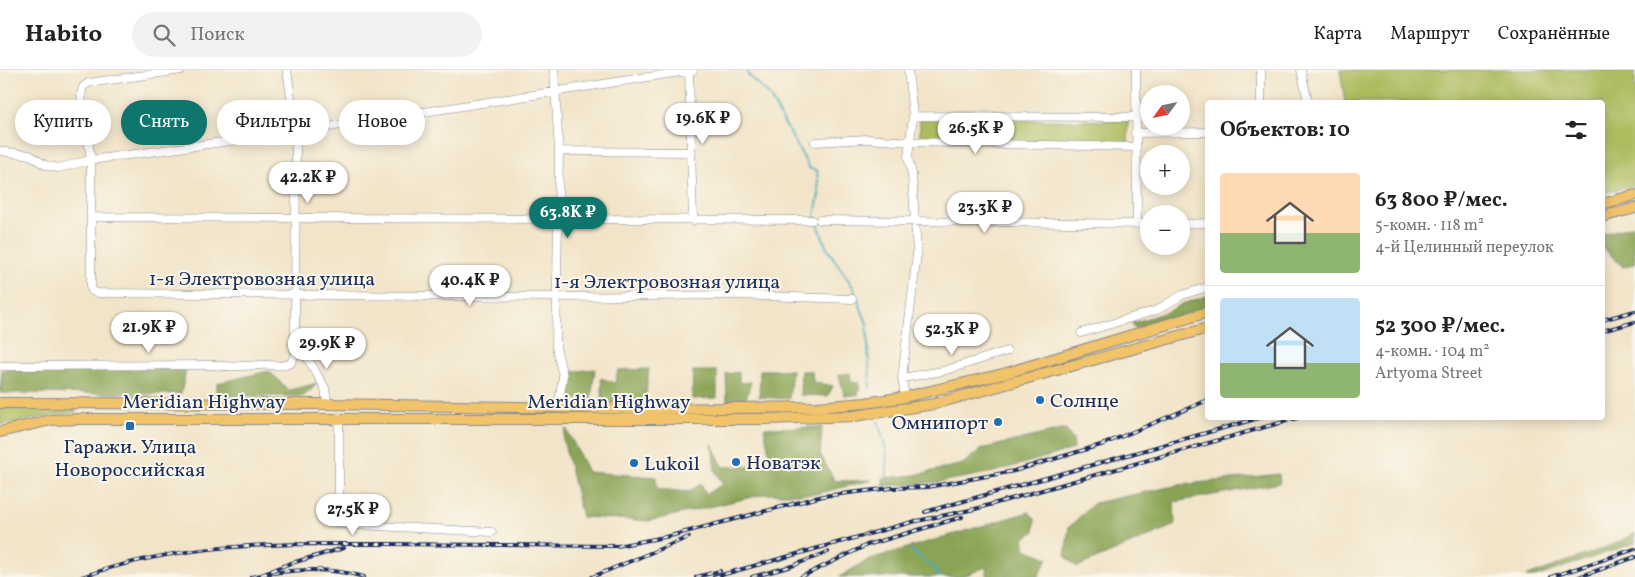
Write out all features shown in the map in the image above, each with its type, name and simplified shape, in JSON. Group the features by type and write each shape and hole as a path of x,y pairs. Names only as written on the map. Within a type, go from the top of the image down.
{"main road":[{"path":"1605,203 1635,195"},
{"path":"1605,216 1635,208"},
{"name":"Meridian Highway","path":"0,403 811,408 905,397 1003,374 1205,313"},
{"name":"Meridian Highway","path":"0,432 51,420 81,418 766,420 854,416 908,409 1014,383 1205,329"},
{"path":"905,397 908,409"}],"street":[{"path":"182,70 88,83 83,87 81,94 91,160 92,217 557,218 693,221 816,220 1137,224 1136,70"},
{"path":"287,70 291,100"},
{"path":"554,70 557,91 559,151 555,297 556,347 562,376 558,407"},
{"path":"329,127 693,70"},
{"path":"905,397 902,378 917,254 912,174 908,158 912,142 913,116 908,70"},
{"path":"1261,70 1261,100"},
{"path":"1301,70 1308,100"},
{"path":"689,71 693,221"},
{"path":"913,116 1136,117"},
{"path":"1135,133 1205,132"},
{"path":"815,142 867,139 912,142 1136,147"},
{"path":"0,151 30,155 44,165 58,168 91,160 217,143"},
{"path":"296,145 295,337 325,388 327,404"},
{"path":"559,151 692,152"},
{"name":"1-я Электровозная улица","path":"92,217 90,287 92,291 108,293 295,293 555,297 738,295 852,299"},
{"path":"1190,224 1205,223"},
{"path":"1081,334 1157,310 1182,296 1205,288"},
{"path":"0,366 214,365 232,368 262,365 284,366 291,363 300,345"},
{"path":"902,378 943,371 1007,351"},
{"path":"339,418 339,524 492,532"}],"green space":[{"path":"1340,70 1635,70 1635,185 1605,192 1605,100 1345,100"},
{"path":"920,119 1128,121 1128,143 920,140"},
{"path":"1635,225 1635,263 1623,267 1605,250 1605,233"},
{"path":"1205,297 1205,309 1135,329 1132,323 1170,311 1182,304"},
{"path":"186,369 181,394 0,393 2,370"},
{"path":"595,369 591,399 565,399 568,372"},
{"path":"649,369 645,401 603,403 601,378 615,383 618,370"},
{"path":"760,370 792,370 789,399 759,397"},
{"path":"269,371 289,390 318,383 304,396 214,396 218,383"},
{"path":"693,371 717,371 717,398 692,399"},
{"path":"801,371 812,371 813,382 833,386 828,396 800,395"},
{"path":"739,372 739,383 751,382 745,402 727,401 726,374"},
{"path":"850,373 851,382 860,383 858,395 844,395 839,375"},
{"path":"32,406 76,409 76,412 0,425 0,407"},
{"path":"822,427 820,454 835,481 872,480 815,494 765,494 649,521 582,517 563,439 566,428 588,472 656,477 657,489 688,492 701,484 706,494 723,484 715,471 712,444 723,467 772,466 764,428"},
{"path":"1065,429 1073,440 1074,449 994,472 939,482 883,486 883,478 915,475 963,464 981,449"},
{"path":"1279,474 1280,483 1174,502 1175,525 1077,567 1065,556 1069,527 1094,503 1179,485"},
{"path":"1029,512 1035,519 1034,532 1024,538 1025,549 1048,558 1038,577 987,577 986,567 961,577 839,577 870,559"},
{"path":"1635,533 1635,543 1535,577 1525,577 1615,544"}],"waterway":[{"path":"748,70 748,75 768,94 810,169 817,170 819,195 815,215 826,247 853,287 867,324 870,388"},
{"path":"878,421 886,450 887,476"},
{"path":"911,550 936,570 938,577"}],"railway":[{"path":"1605,319 1635,311"},
{"path":"1605,330 1635,322"},
{"path":"82,577 120,565 157,557 232,547 346,544 617,546 670,536 823,496 892,488 928,487 1014,471 1104,444 1205,401"},
{"path":"925,512 1252,420"},
{"path":"714,577 912,522 975,509 1290,420"},
{"path":"801,577 867,545 962,517"},
{"path":"592,577 689,537"},
{"path":"261,575 288,564 344,548"},
{"path":"1551,577 1635,549"},
{"path":"752,577 792,566 828,552"},
{"path":"1579,577 1635,557"},
{"path":"251,577 307,570 336,571 364,577"},
{"path":"696,577 720,571"}],"place":[{"name":"Солнце","path":"1040,400"},
{"name":"Омнипорт","path":"998,422"},
{"name":"Гаражи. Улица Новороссийская","path":"130,426"},
{"name":"Новатэк","path":"736,462"},
{"name":"Lukoil","path":"634,463"}]}
